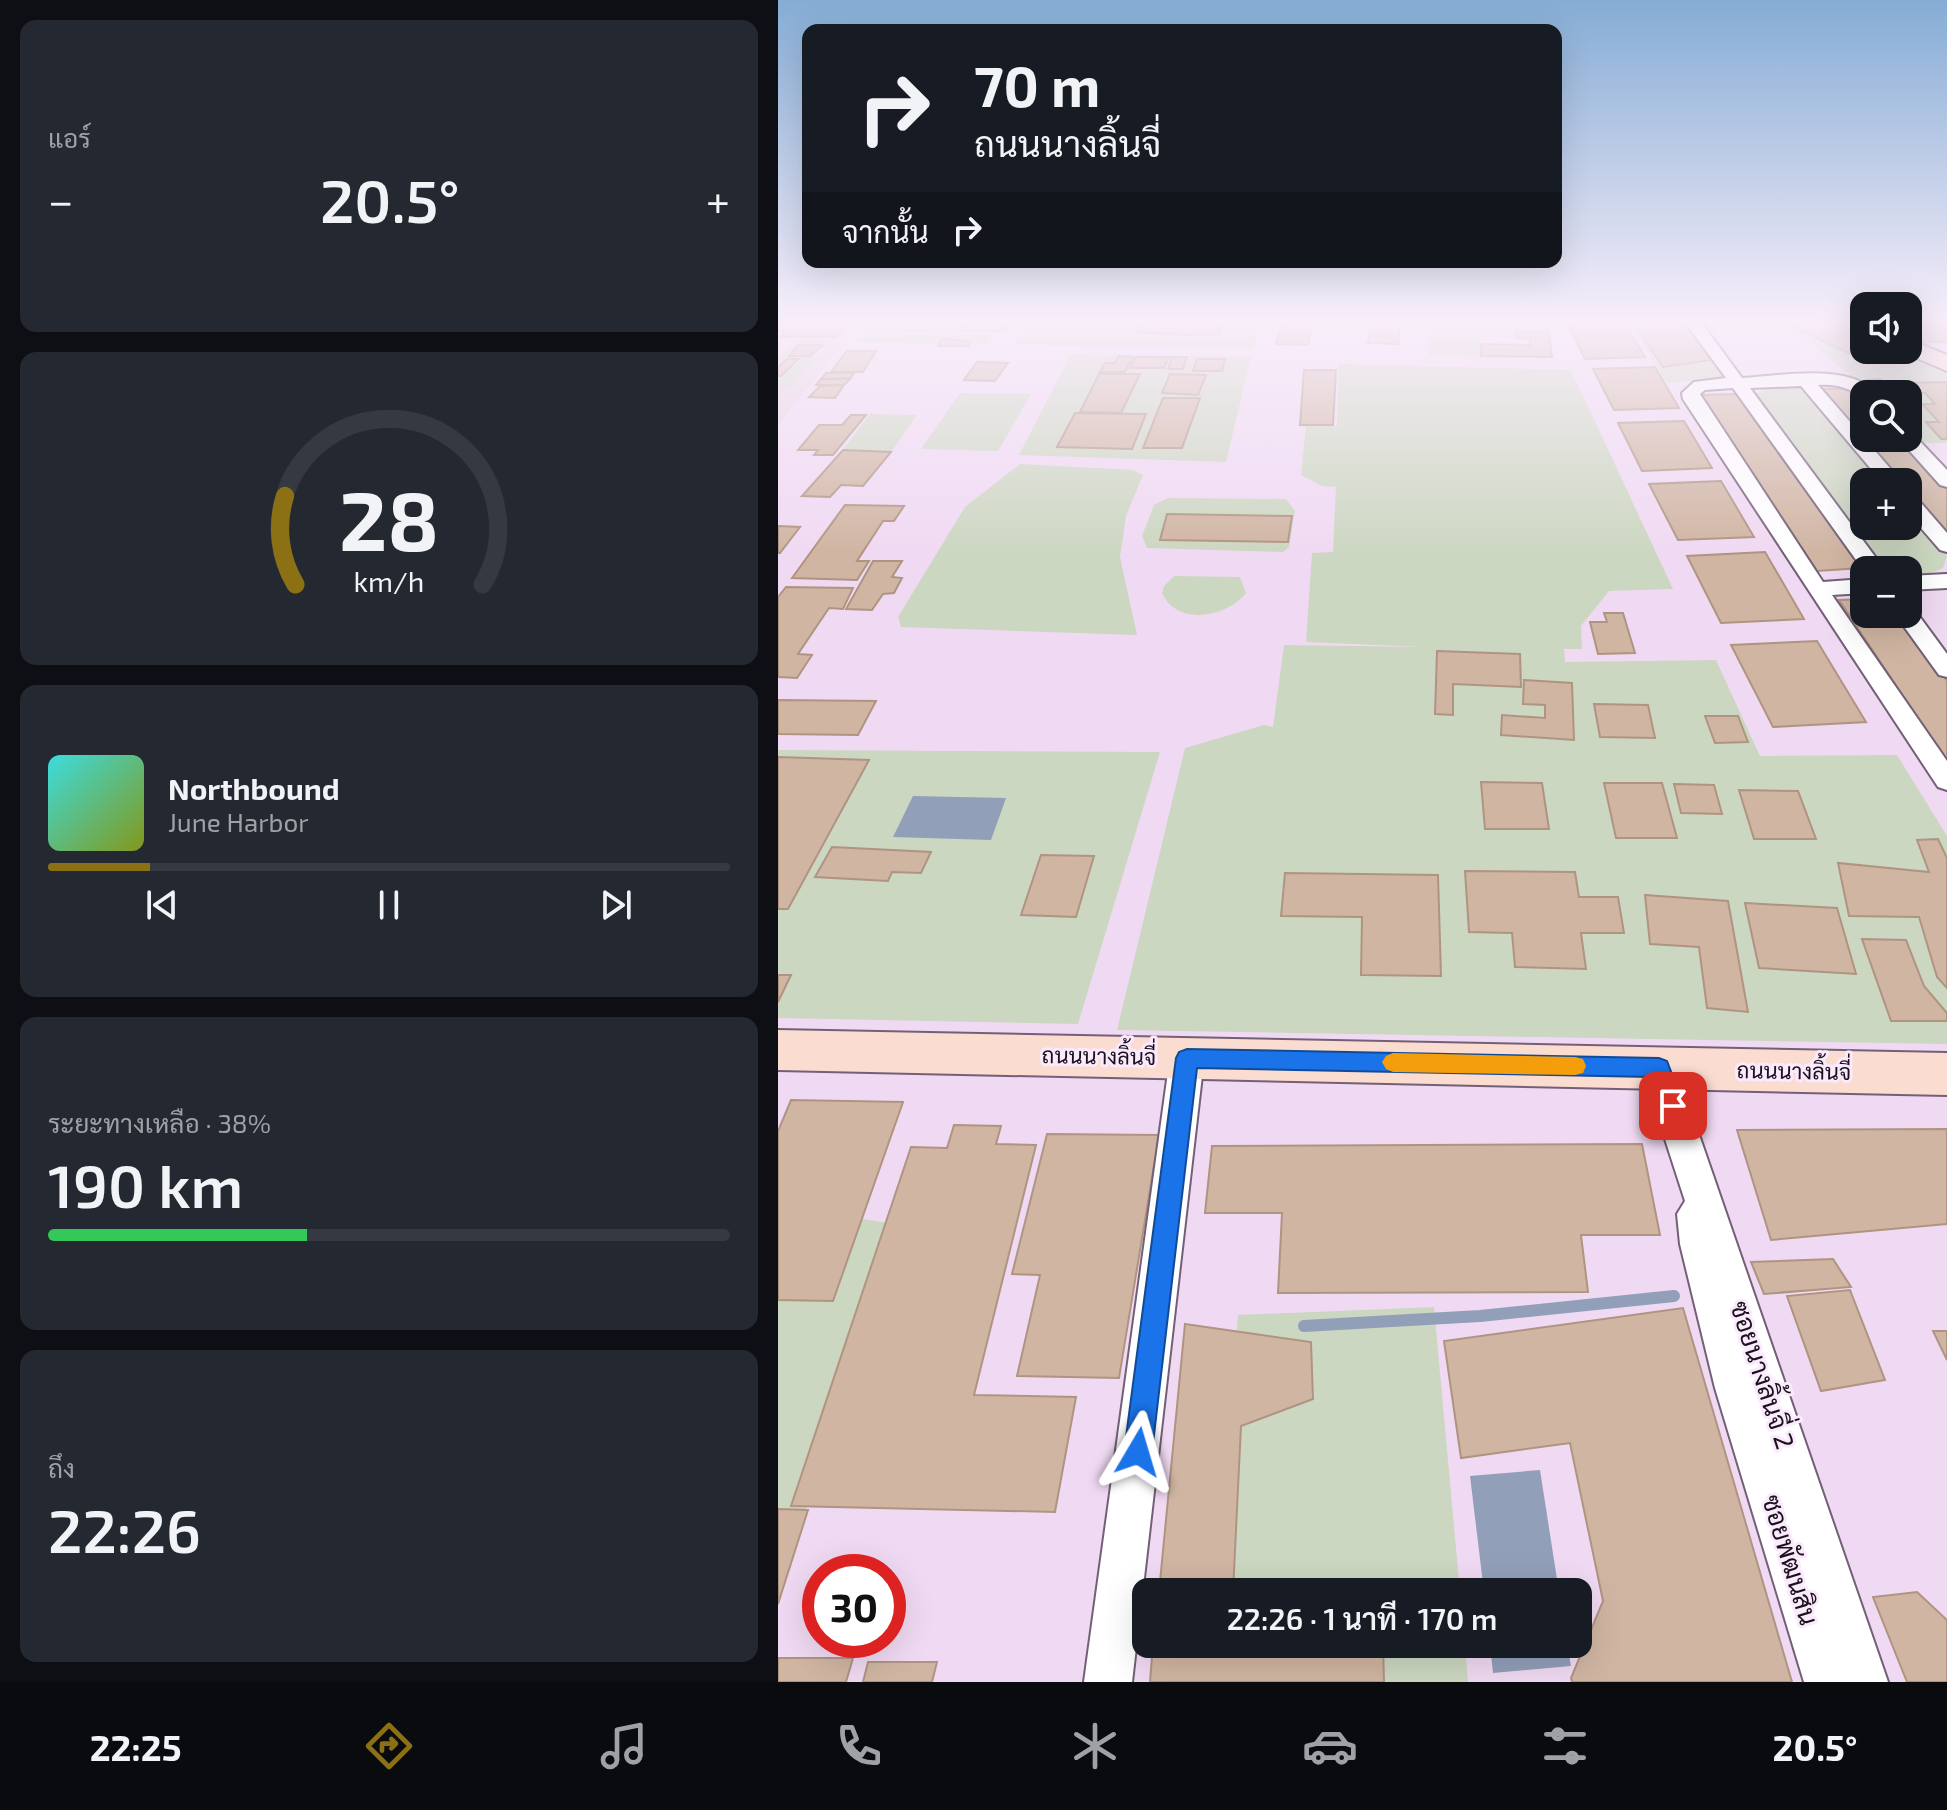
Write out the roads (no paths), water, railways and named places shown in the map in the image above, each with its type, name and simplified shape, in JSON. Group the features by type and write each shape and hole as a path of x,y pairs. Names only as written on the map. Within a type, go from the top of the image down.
{"main road":[{"name":"ถนนนางลิ้นจี่","path":"778,1050 1947,1074"}],"street":[{"path":"1692,396 1947,781"},
{"path":"1745,396 1864,556"},
{"path":"1819,396 1880,468"},
{"path":"1920,452 1947,481"},
{"path":"1922,517 1947,546"},
{"path":"1922,582 1947,581"},
{"path":"1817,589 1850,587"},
{"path":"1916,628 1947,670"},
{"path":"1108,1682 1187,1058"},
{"name":"ซอยนางลิ้นจี่ 2","path":"1659,1068 1864,1682"},
{"name":"ซอยพัฒนสิน","path":"1691,1158 1699,1244 1736,1388 1828,1682"}],"water":[{"path":"913,796 1006,798 991,840 893,837"},
{"path":"1540,1470 1557,1578 1482,1578 1470,1476"},
{"path":"1491,1658 1570,1658 1571,1666 1493,1673"}],"waterway":[{"path":"1304,1326 1480,1316 1674,1296"}]}
